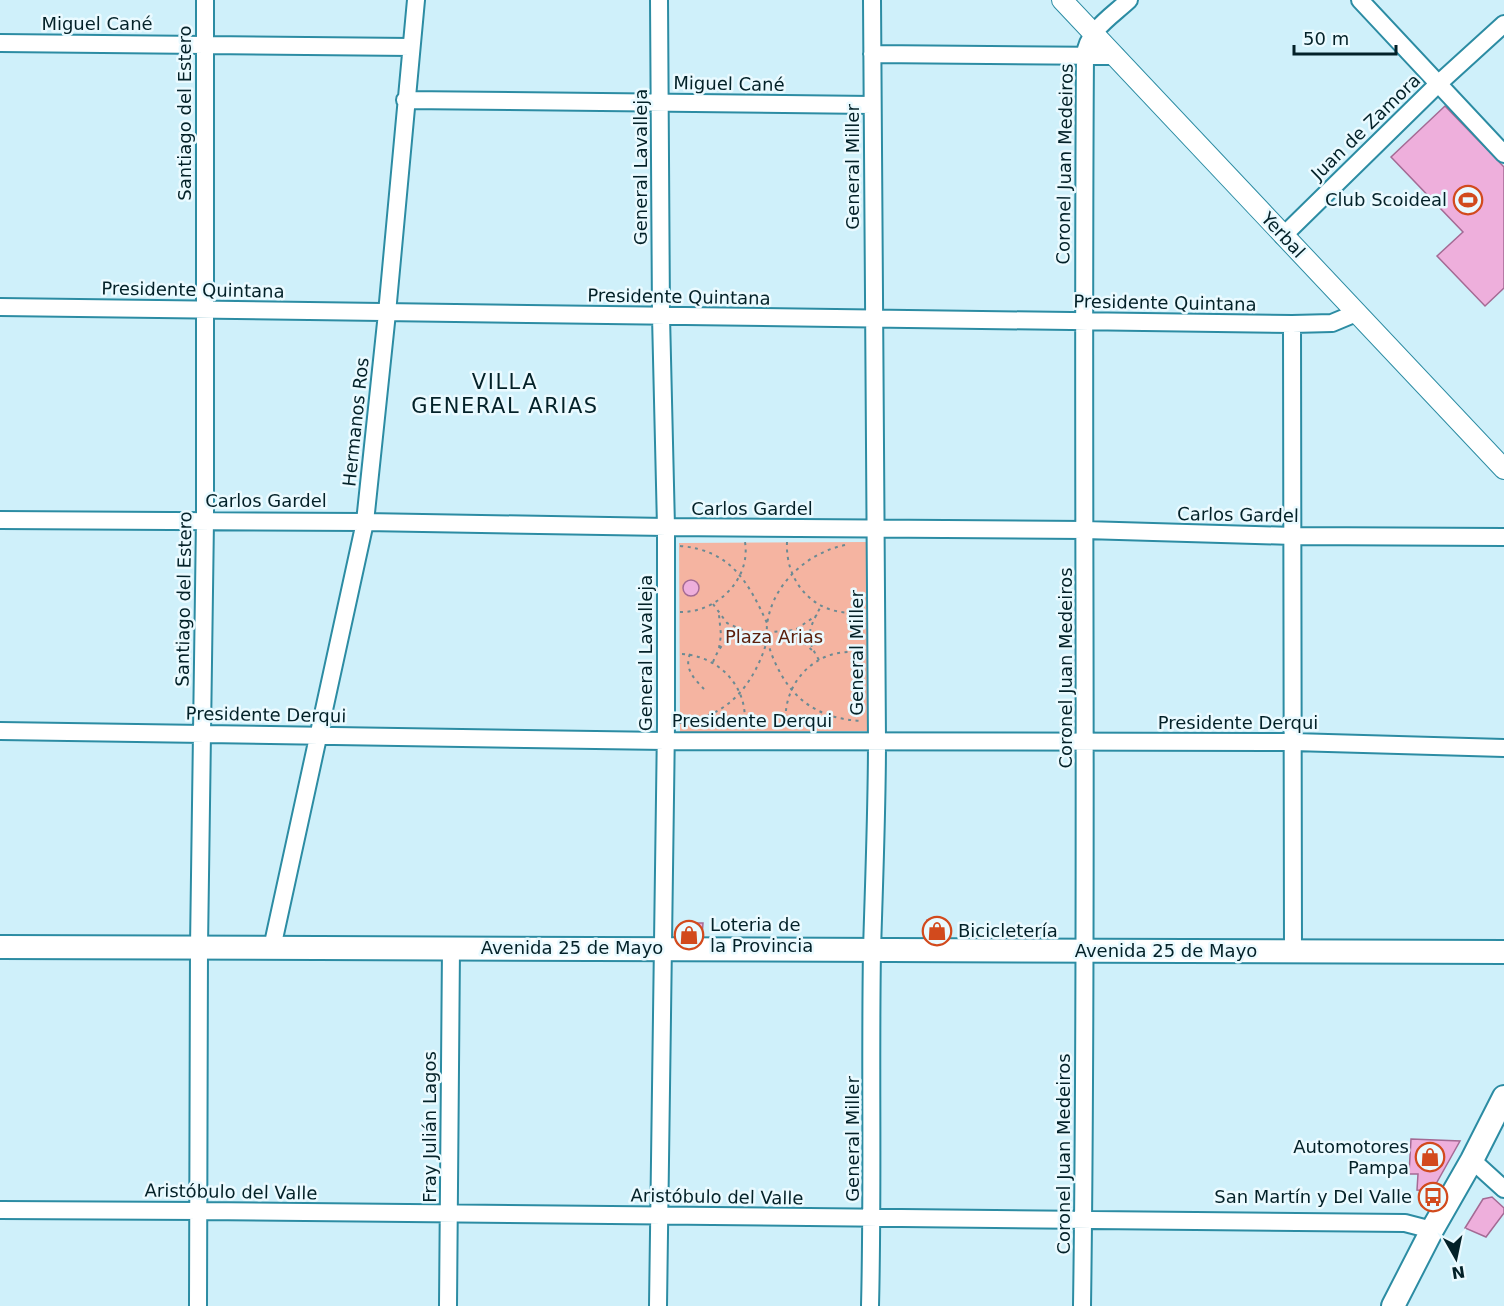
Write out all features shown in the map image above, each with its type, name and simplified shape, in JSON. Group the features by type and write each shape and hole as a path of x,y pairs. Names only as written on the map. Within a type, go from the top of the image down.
{"main road":[{"name":"Avenida 25 de Mayo","path":"0,947 1504,952"},
{"path":"1394,1306 1504,1097"}],"street":[{"name":"Santiago del Estero","path":"198,1306 199,947 205,520 205,0"},
{"name":"Hermanos Ros","path":"272,948 365,522 416,0"},
{"name":"General Lavalleja","path":"658,1306 666,656 659,0"},
{"name":"General Miller","path":"870,1306 872,951 877,741 872,0"},
{"name":"Yerbal","path":"1062,0 1504,469"},
{"path":"1093,33 1129,0"},
{"path":"1360,0 1504,154"},
{"name":"Juan de Zamora","path":"1283,236 1438,84 1504,24"},
{"name":"Coronel Juan Medeiros","path":"1082,1306 1086,742 1083,321 1085,55 1086,45 1093,33"},
{"name":"Miguel Cané","path":"0,43 411,47"},
{"path":"872,54 1116,56"},
{"name":"Miguel Cané","path":"405,100 872,105"},
{"name":"Presidente Quintana","path":"0,307 1292,324 1332,323 1356,313"},
{"path":"1292,324 1293,951"},
{"name":"Carlos Gardel","path":"0,520 205,520 791,528 875,535 1085,530 1293,536 1504,537"},
{"name":"Presidente Derqui","path":"0,731 320,735 665,733 740,741 1293,742 1504,748"},
{"name":"Fray Julián Lagos","path":"448,1306 451,948"},
{"path":"1472,1160 1504,1189"},
{"name":"Aristóbulo del Valle","path":"0,1210 1405,1223 1432,1230"}],"path":[{"path":"666,609 687,612 713,604 733,587 746,555 743,528"},
{"path":"791,528 786,551 792,575 802,591 821,606 849,613 858,613 876,606"},
{"path":"875,535 821,552 808,559 792,575 772,607 767,624 767,641 777,667 791,690 804,703 831,717 861,722 877,721"},
{"path":"666,545 702,550 729,564 749,585 767,624"},
{"path":"713,604 727,623 751,634"},
{"path":"819,660 809,639 809,629 821,606"},
{"path":"718,613 721,635 718,651"},
{"path":"713,662 727,639 736,635 795,630 817,615"},
{"path":"782,632 802,641 814,652"},
{"path":"665,733 726,707 740,694 755,672 767,641"},
{"path":"791,741 785,715 791,690 801,674 819,660 839,652 865,654 876,658"},
{"path":"666,656 679,653 690,654 713,662 726,673 740,694 743,704 744,722 740,741"},
{"path":"690,654 687,662 690,672 704,689"}],"green space":[{"name":"Plaza Arias","path":"867,542 868,731 680,732 679,543"}],"building":[{"name":"Club Scoideal","path":"1445,106 1504,167 1504,288 1485,306 1437,256 1463,232 1391,157"},
{"path":"691,580 697,582 699,588 697,594 691,596 685,594 683,588 685,582"},
{"name":"Bicicletería","path":"927,920 946,920 946,937 927,937"},
{"path":"683,923 703,923 702,936 683,936"},
{"name":"Automotores Pampa","path":"1411,1139 1460,1141 1432,1191 1417,1190 1418,1174 1409,1174"},
{"path":"1492,1197 1504,1208 1504,1213 1486,1237 1465,1228 1483,1199"}],"place":[{"name":"Club Scoideal","path":"1468,200"},
{"name":"Bicicletería","path":"937,931"},
{"name":"Loteria de la Provincia","path":"689,935"},
{"name":"Automotores Pampa","path":"1430,1157"},
{"name":"San Martín y Del Valle","path":"1433,1197"}],"district":[{"name":"VILLA GENERAL ARIAS","path":"505,394"}]}
